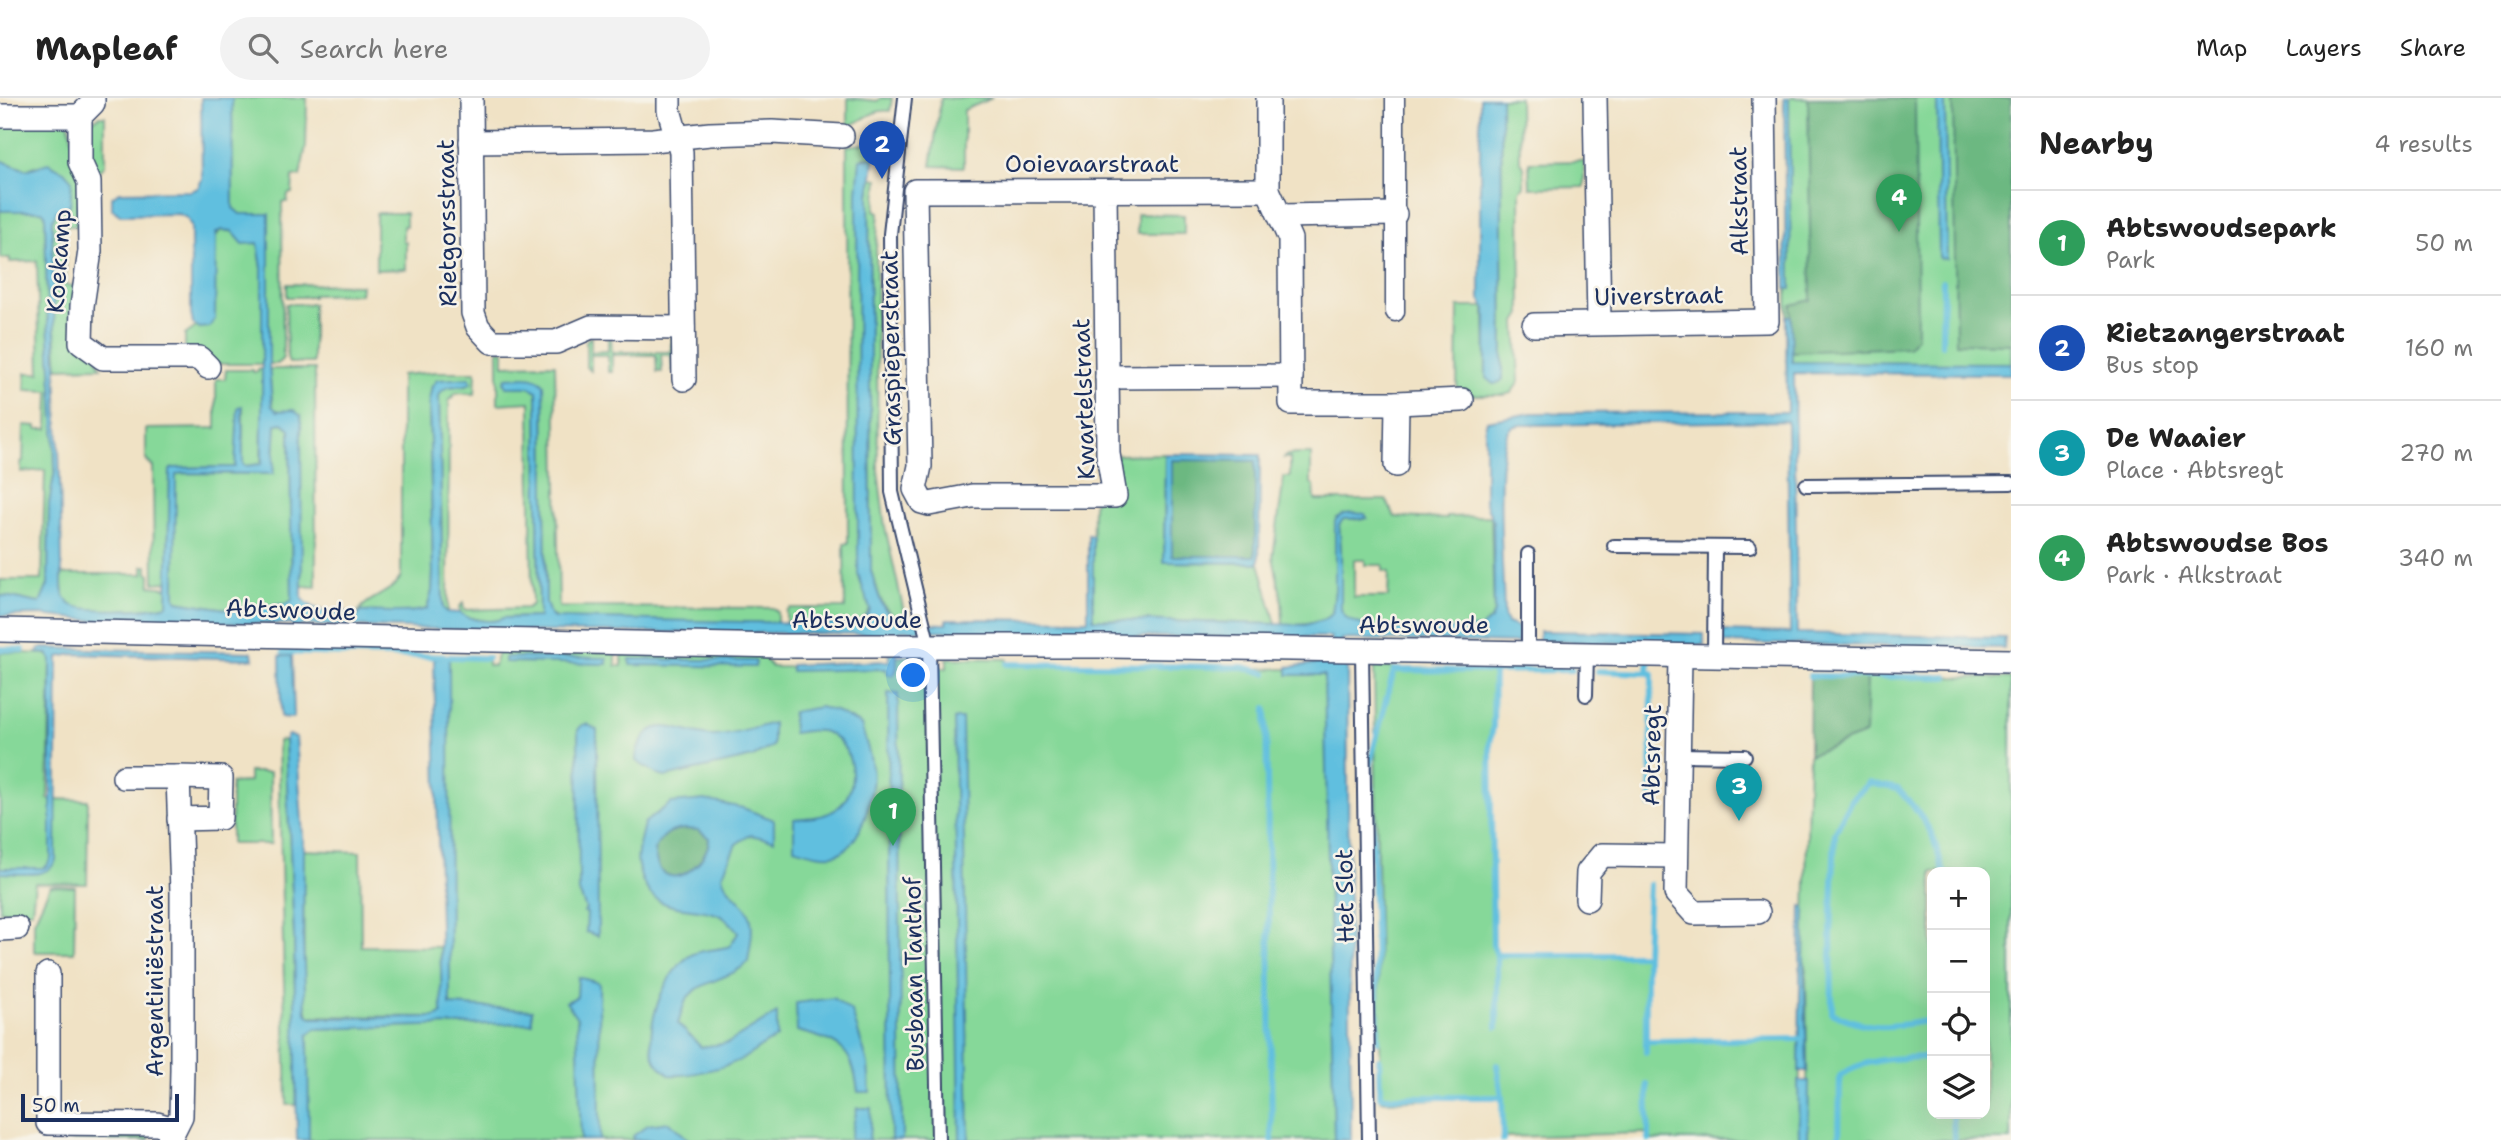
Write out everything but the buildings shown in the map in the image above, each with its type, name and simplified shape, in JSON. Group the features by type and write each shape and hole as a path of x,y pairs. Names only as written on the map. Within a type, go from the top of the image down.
{"street":[{"name":"Rietgorsstraat","path":"471,98 473,313 478,327 492,342 556,342 591,327 683,328"},
{"path":"669,98 669,110 681,152 684,379"},
{"path":"1268,98 1268,190 1290,239 1291,403 1462,400"},
{"path":"1395,98 1395,312"},
{"path":"1595,98 1599,323"},
{"name":"Alkstraat","path":"1764,98 1767,303"},
{"path":"0,116 87,107"},
{"name":"Koekamp","path":"87,107 80,162 89,182 89,251 82,306 81,342 103,358 199,358 208,367"},
{"path":"471,142 653,140 710,134 772,132 842,136"},
{"name":"Ooievaarstraat","path":"915,191 1268,190"},
{"name":"Graspieperstraat","path":"915,191 920,466 915,489 922,502"},
{"name":"Kwartelstraat","path":"922,502 929,504 972,496 1115,496 1108,454 1105,191"},
{"path":"1281,216 1395,214"},
{"name":"Uiverstraat","path":"1534,325 1767,321 1767,303"},
{"path":"1107,377 1291,376"},
{"path":"1396,465 1397,403"},
{"name":"Abtswoude","path":"0,630 454,641 892,647 929,641 2011,661"},
{"name":"Abtsregt","path":"1680,656 1676,893 1694,913 1758,912"},
{"path":"124,778 220,778 220,818 179,819"},
{"name":"Argentiniëstraat","path":"172,1134 181,1116 182,1069 182,892 178,778"},
{"path":"1587,899 1588,872 1602,855 1676,856"},
{"path":"47,974 48,1124 157,1124 172,1134"}],"lane":[{"name":"Busbaan Tanthof","path":"905,98 890,234 892,492 929,641 938,1140"},
{"path":"1806,485 2011,483"},
{"path":"1614,546 1750,547"},
{"path":"1714,656 1715,547"},
{"path":"1528,554 1528,652"},
{"name":"Het Slot","path":"1345,650 1369,1140"},
{"path":"1586,695 1587,653"},
{"path":"1678,755 1745,756"}],"green space":[{"path":"232,98 307,98 306,146 300,176 293,177 292,193 288,194 287,202 282,202 283,358 278,364 269,364 269,214 239,214 233,208"},
{"path":"848,98 877,101 881,98 892,98 890,111 876,112 848,125"},
{"path":"941,98 992,98 964,110 964,167 931,166"},
{"path":"1501,98 1519,98 1520,161 1524,166 1524,186 1520,191 1521,314 1516,322 1519,382 1511,393 1504,395 1457,395 1458,307 1485,307 1486,378 1503,379"},
{"path":"1785,98 2011,98 2011,366 1788,369"},
{"path":"1808,98 1915,98 1917,337 1908,347 1791,352 1791,305 1811,300"},
{"path":"1953,98 2011,98 2011,344 1956,343"},
{"path":"105,116 105,166 97,173 87,158 87,123"},
{"path":"0,122 68,122 82,178 82,226 65,226 66,285 80,286 77,309 101,367 58,368 53,303 52,220 57,211 68,208 35,166 26,170 0,160"},
{"path":"877,133 875,157 863,157 858,574 870,609 865,617 854,624 786,623 786,611 790,608 845,608 844,544 848,543 847,146 863,144"},
{"path":"1584,161 1584,187 1530,188 1529,162"},
{"path":"872,178 878,179 875,210 879,212 876,248 878,470 885,527 906,621 885,608 871,571 869,195"},
{"path":"0,211 42,211 45,214 55,470 49,504 48,585 41,603 0,596 0,580 42,580 45,470 21,472 21,462 24,425 48,429 49,391 25,390 26,373 40,373 37,261 10,262 10,258 0,258"},
{"path":"376,213 406,213 403,241 406,242 406,269 376,270"},
{"path":"1137,214 1184,215 1184,234 1137,234"},
{"path":"221,230 235,232 244,242 258,243 262,268 263,364 216,364 185,351 185,335 196,327 200,328 216,236"},
{"path":"287,284 361,285 360,294 287,297"},
{"path":"286,304 313,304 313,363 289,363"},
{"path":"591,336 591,352 608,351 608,337 611,337 612,352 671,352 671,337 674,337 674,370 672,371 671,355 661,355 662,372 657,372 656,355 612,355 612,372 608,372 608,355 591,355 591,371 586,367 586,341"},
{"path":"498,350 504,350 504,365 555,364 559,607 773,608 777,612 777,623 558,619 550,615 546,603 544,385 507,387 528,387 537,391 539,617 488,621 462,616 459,608 463,603 464,610 527,608 532,604 530,402 498,404"},
{"path":"258,369 263,369 261,464 243,464 243,408 235,467 170,470 168,582 154,583 153,467 146,460 146,429 216,428 216,379 225,379 226,370 258,372"},
{"path":"269,369 315,369 316,587 301,586 301,416 273,409"},
{"path":"476,372 475,394 456,393 449,401 448,613 443,608 439,396 444,389 453,386 432,386 429,400 433,572 427,609 416,612 360,612 357,616 365,604 391,588 401,576 401,375"},
{"path":"283,423 290,429 292,600 286,604 232,610 177,601 175,475 273,474 276,424"},
{"path":"1165,454 1164,562 1259,563 1276,624 1092,619 1093,505 1117,455"},
{"path":"1311,454 1311,484 1314,485 1315,500 1386,500 1395,517 1447,519 1491,516 1494,613 1491,620 1481,628 1370,629 1346,618 1341,609 1339,525 1343,519 1365,519 1346,514 1337,518 1335,524 1335,590 1332,614 1315,622 1283,625 1282,600 1273,557 1284,477 1290,477 1290,458 1284,458 1287,455","holes":["1354,560 1365,560 1365,565 1383,565 1383,571 1389,572 1388,597 1354,597"]},
{"path":"1172,460 1255,460 1255,556 1172,556"},
{"path":"143,566 147,566 147,573 150,574 150,586 168,588 167,605 133,609 78,608 71,605 64,595 62,574 143,574"},
{"path":"0,652 46,654 51,658 48,799 88,800 87,884 35,883 32,911 0,911"},
{"path":"498,652 616,652 616,666 622,666 622,652 761,655 772,667 896,668 896,657 919,657 920,668 947,668 947,658 1007,659 1007,664 1340,670 1344,1140 303,1140 301,1027 447,1021 449,658 488,658 488,665 494,666"},
{"path":"1374,667 1494,671 1490,744 1493,945 1497,955 1646,955 1646,1041 1800,1039 1799,1140 1649,1140 1649,1133 1502,1137 1501,1097 1381,1101"},
{"path":"1810,676 1867,676 1865,734 1809,755"},
{"path":"1867,676 2011,678 2011,1140 1808,1140 1804,960 1809,755 1864,734"},
{"path":"285,740 294,936 297,1105 287,1105 278,741"},
{"path":"249,772 270,772 271,844 231,844 231,783 249,782"},
{"path":"686,829 698,830 709,838 708,846 705,854 692,868 677,876 669,876 661,871 653,850 666,834"},
{"path":"303,850 360,852 361,946 440,947 443,1014 435,1017 308,1016 304,997"},
{"path":"50,886 75,887 74,952 34,952 34,921"},
{"path":"51,1130 155,1132 148,1140 51,1140"}],"water":[{"path":"201,98 232,98 233,208 240,214 269,214 269,364 272,406 277,411 294,410 301,416 302,598 316,608 328,612 346,611 348,616 358,616 360,612 411,612 427,609 433,572 429,400 432,386 437,380 470,378 471,383 449,387 439,396 443,608 446,612 460,613 481,620 539,617 537,391 529,387 507,387 504,382 506,378 527,377 537,379 544,385 546,603 550,615 554,618 848,624 865,618 870,609 858,574 857,192 860,159 875,157 869,195 871,571 884,608 896,618 913,623 947,624 947,619 1088,620 1088,535 1093,536 1093,619 1305,625 1323,620 1332,614 1335,590 1335,521 1345,514 1353,513 1365,514 1367,518 1343,519 1339,525 1341,609 1346,618 1371,629 1481,628 1491,620 1494,613 1493,521 1485,501 1487,421 1532,413 1787,412 1786,316 1791,316 1792,362 2011,363 2011,374 1794,373 1797,633 2005,638 2004,648 1721,643 1721,631 1790,633 1787,421 1520,425 1511,428 1505,441 1502,462 1501,548 1504,615 1507,623 1518,627 1518,643 1342,639 1341,662 1347,665 1351,1140 1334,1140 1324,675 1288,675 1288,667 1331,662 1331,637 949,636 948,631 902,630 896,634 897,668 894,675 888,675 886,669 791,671 791,665 889,661 888,634 505,631 302,625 299,628 291,624 108,622 40,615 0,616 0,596 40,603 48,585 49,504 55,470 45,214 42,211 0,211 0,160 26,170 48,163 64,171 72,180 70,205 57,211 52,220 62,589 70,604 89,609 133,609 167,605 170,470 235,467 238,407 242,406 243,464 245,466 262,462 262,268 258,243 243,244 232,231 221,230 216,233 215,319 209,327 200,328 193,324 191,314 191,226 187,218 179,214 120,215 112,209 112,197 119,192 191,191 198,188 202,179","holes":["283,423 290,429 292,600 286,604 232,610 177,601 176,475 273,474 276,424"]},
{"path":"1480,98 1501,98 1503,379 1500,383 1493,384 1486,378 1486,309 1480,299"},
{"path":"1784,98 1789,98 1791,289 1786,289"},
{"path":"1937,98 1945,98 1947,259 1939,258"},
{"path":"1165,454 1260,455 1259,563 1164,562","holes":["1172,460 1255,461 1255,556 1172,556"]},
{"path":"1539,631 1704,634 1704,645 1539,641"},
{"path":"39,648 252,652 253,659 74,654 58,657 56,860 52,866 40,873 0,873 0,868 43,868 51,858 51,660 48,654 38,653"},
{"path":"280,656 292,656 292,718 281,717"},
{"path":"505,657 607,658 607,664 505,662"},
{"path":"449,658 450,1005 532,1010 532,1023 315,1029 308,1035 309,1140 297,1140 294,936 285,740 288,735 296,737 304,851 303,941 306,1013 312,1018 435,1017 442,1014 434,659"},
{"path":"630,659 756,661 755,667 630,665"},
{"path":"888,693 898,694 902,1140 891,1140"},
{"path":"820,707 835,711 861,725 873,777 869,803 860,829 846,849 832,855 794,848 794,819 821,816 836,809 844,801 852,780 849,756 835,737 821,731 793,733 792,712"},
{"path":"954,719 962,719 969,1140 960,1140"},
{"path":"773,723 773,746 753,757 665,777 636,761 642,741 648,732 656,728 674,728 715,736"},
{"path":"587,724 597,730 598,936 586,932 587,913 584,912 586,909 579,892 578,730"},
{"path":"705,800 743,808 774,820 774,840 750,835 736,844 722,876 751,919 748,962 688,997 678,1024 701,1047 728,1043 777,1013 777,1038 728,1065 677,1075 669,1075 659,1065 652,1047 654,1017 665,986 683,961 697,952 730,946 738,933 727,920 714,913 669,905 656,899 645,887 637,861 644,823 671,803","holes":["698,830 709,838 705,854 699,862 677,876 669,876 661,871 654,850 663,837 670,832"]},
{"path":"1801,906 1805,907 1807,1071 1799,1071"},
{"path":"578,977 599,983 600,1140 581,1140 577,1018 566,1002 577,997"},
{"path":"833,998 852,1012 868,1064 870,1092 858,1092 852,1065 841,1048 824,1039 797,1031 796,1003"},
{"path":"1798,1081 1809,1081 1808,1140 1799,1140"},
{"path":"857,1108 871,1108 869,1140 850,1140"},
{"path":"669,1122 689,1140 633,1140 633,1136 648,1125"}],"waterway":[{"path":"1942,345 1943,282"},
{"path":"1649,643 1648,673 1652,673 1651,806"},
{"path":"0,649 23,650"},
{"path":"283,652 488,658"},
{"path":"1007,664 1243,667 1266,673"},
{"path":"1378,1041 1370,762 1394,670 1494,671 1490,744 1497,1027"},
{"path":"1494,671 1572,670"},
{"path":"1598,671 1648,673"},
{"path":"1810,676 1947,677"},
{"path":"1266,708 1272,1140"},
{"path":"1927,1021 1881,1026 1859,1023 1832,1013 1831,933 1835,833 1851,800 1869,783 1898,789 1932,834 1942,867"},
{"path":"1646,955 1649,884"},
{"path":"1497,955 1646,955 1646,1052"},
{"path":"1646,1041 1800,1039"},
{"path":"1839,1140 1840,1076 1872,1062 1927,1057"},
{"path":"1379,1059 1380,1097 1502,1097"},
{"path":"1497,1065 1502,1097 1503,1140"},
{"path":"1647,1085 1649,1140"},
{"path":"1953,1119 1954,1140"}],"place":[{"name":"Rietzangerstraat","path":"882,179"},
{"name":"Abtswoudse Bos","path":"1899,232"},
{"name":"De Waaier","path":"1739,821"},
{"name":"Abtswoudsepark","path":"893,846"}]}
